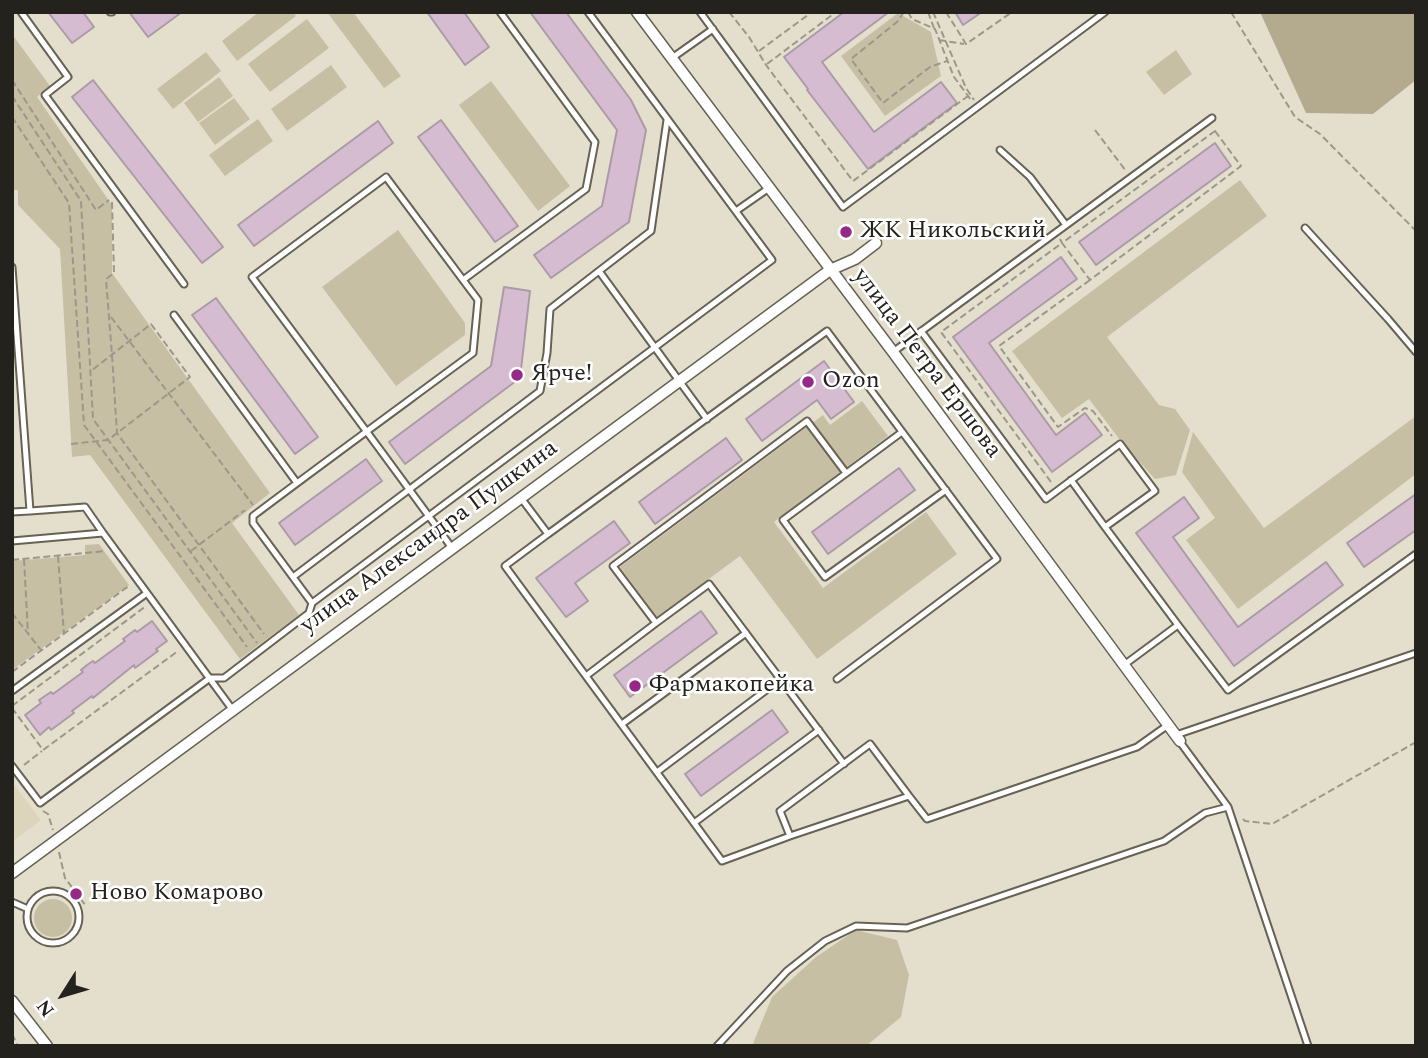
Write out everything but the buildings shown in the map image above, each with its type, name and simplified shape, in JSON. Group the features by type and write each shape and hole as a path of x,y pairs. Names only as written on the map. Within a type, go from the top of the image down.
{"street":[{"name":"улица Петра Ершова","path":"637,12 893,352 1178,738"},
{"name":"улица Александра Пушкина","path":"12,873 830,270 855,259 876,243"},
{"path":"12,1001 47,1046"}],"lane":[{"path":"21,12 68,77 45,95 184,285"},
{"path":"463,280 586,189 596,142 500,12"},
{"path":"12,766 40,803 209,678 224,678 309,613 312,603 772,260 588,12"},
{"path":"701,12 843,207 1105,12"},
{"path":"672,58 713,29"},
{"path":"893,352 1212,118"},
{"path":"293,577 540,391 547,353 550,309 651,231 668,119"},
{"path":"1000,150 1030,177 1066,225"},
{"path":"312,603 253,523 253,516 297,483 366,432 473,353 478,300 386,177 252,276 366,432 453,548"},
{"path":"737,211 769,188"},
{"path":"1305,228 1416,352"},
{"path":"12,267 30,511"},
{"path":"599,271 707,419"},
{"path":"174,315 297,483"},
{"path":"837,680 997,559 827,331 505,566 722,861 909,796"},
{"path":"921,331 1046,499 1120,444 1155,491 1105,527"},
{"path":"656,623 613,566 807,421 846,473"},
{"path":"902,432 783,520 825,578 946,490"},
{"path":"1071,480 1228,690 1416,554"},
{"path":"521,498 548,534"},
{"path":"12,512 85,507 232,709"},
{"path":"12,541 103,533"},
{"path":"586,676 709,584 844,764"},
{"path":"12,691 147,593"},
{"path":"1124,665 1178,625"},
{"path":"622,724 746,633"},
{"path":"1308,1046 1228,807 1178,738 1416,653"},
{"path":"657,772 780,680"},
{"path":"790,836 780,811 870,744 926,819 1136,747 1168,725"},
{"path":"694,823 819,730"},
{"path":"717,1046 787,971 825,941 856,926 908,929 1164,841 1205,813 1228,807"},
{"path":"54,891 69,897 75,903 79,920 71,935 64,940 47,942 33,933 27,918 28,909 38,896 54,891"},
{"path":"12,902 28,909"}],"path":[{"path":"729,12 853,181 968,96"},
{"path":"758,52 812,12"},
{"path":"766,65 836,12"},
{"path":"904,12 897,22 851,59 883,103 930,67 947,61"},
{"path":"908,12 912,19 934,29"},
{"path":"928,12 954,77 978,107"},
{"path":"933,12 966,88 978,107"},
{"path":"946,12 965,44"},
{"path":"939,40 965,44 1012,12"},
{"path":"1231,12 1295,117 1320,134 1416,231"},
{"path":"12,80 96,210 110,199 112,202 114,273 106,279 117,433 267,638"},
{"path":"12,96 81,201 93,419 262,649"},
{"path":"12,117 69,203 84,425 250,650"},
{"path":"1095,130 1131,177"},
{"path":"1054,486 941,332 1215,131 1241,166 999,346 1058,427 1085,408 1093,411 1115,440"},
{"path":"1062,243 1090,279"},
{"path":"109,315 253,505 190,552"},
{"path":"71,444 108,440 190,377 151,324 90,372"},
{"path":"12,560 106,551"},
{"path":"58,555 64,634"},
{"path":"24,559 28,634"},
{"path":"12,672 131,584"},
{"path":"146,606 12,707 43,750 180,650"},
{"path":"12,613 41,651"},
{"path":"1228,807 1245,821 1272,824 1416,743"},
{"path":"48,814 65,878 86,906"},
{"path":"12,1034 18,1046"}],"shaded area":[{"path":"259,12 293,12 296,16 237,61 222,41"},
{"path":"327,12 353,12 401,76 384,88"},
{"path":"1260,12 1416,12 1416,80 1373,114 1306,113"},
{"path":"898,13 931,32 941,76 885,116 841,56"},
{"path":"307,19 329,48 270,92 248,64"},
{"path":"12,34 50,86 37,97 112,205 112,273 270,493 232,523 299,615 240,659 90,455 72,457 60,249 18,205 18,190 12,190"},
{"path":"1176,50 1192,74 1164,95 1146,72"},
{"path":"206,52 221,71 173,109 157,89"},
{"path":"331,65 347,87 287,131 271,109"},
{"path":"219,77 233,96 198,122 184,103"},
{"path":"491,81 570,186 538,211 459,105"},
{"path":"234,98 250,119 215,145 199,123"},
{"path":"258,119 273,141 225,176 209,155"},
{"path":"1240,180 1267,216 1107,337 1159,405 1175,409 1190,430 1176,475 1155,479 1120,440 1089,399 1062,418 1012,351"},
{"path":"398,230 465,323 465,335 396,386 322,287"},
{"path":"862,401 888,436 774,522 823,588 926,512 957,554 817,659 740,556 657,617 620,567 823,415 830,425"},
{"path":"1416,416 1416,474 1238,609 1186,540 1215,518 1182,472 1193,432 1264,528"},
{"path":"99,544 129,585 12,670 12,561 85,555 85,545"},
{"path":"12,782 41,820 12,842"},
{"path":"53,899 67,904 72,918 67,932 53,937 39,932 34,918 39,904"},
{"path":"856,930 897,940 909,975 901,1017 866,1046 752,1046 772,997 816,957"}],"place":[{"name":"ЖК Никольский","path":"846,232"},
{"name":"Ярче!","path":"517,375"},
{"name":"Ozon","path":"808,382"},
{"name":"Фармакопейка","path":"635,686"},
{"name":"Ново Комарово","path":"76,894"}]}
